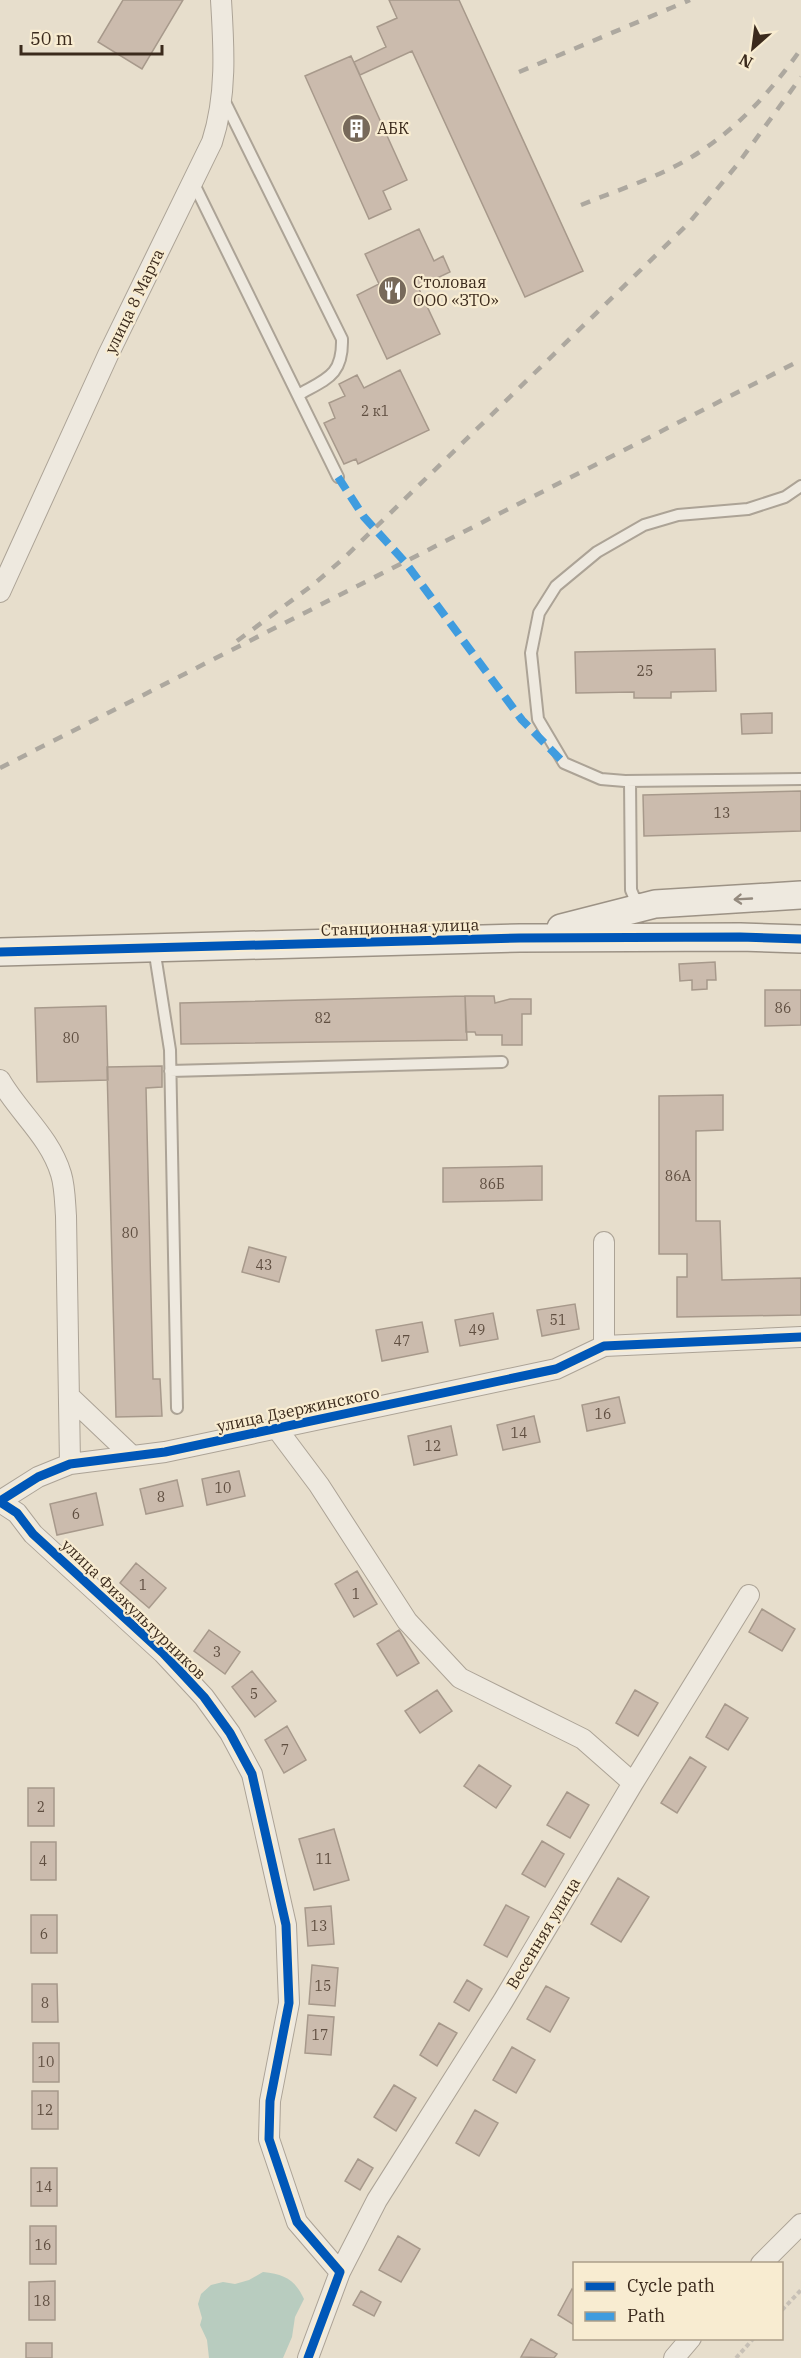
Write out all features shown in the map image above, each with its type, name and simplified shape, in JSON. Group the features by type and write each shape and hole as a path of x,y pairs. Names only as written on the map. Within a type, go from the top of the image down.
{"street":[{"name":"улица 8 Марта","path":"0,592 103,366 212,142 223,98 220,0"},
{"name":"Станционная улица","path":"520,938 655,904 801,895"},
{"name":"Станционная улица","path":"0,952 520,938 801,939"},
{"path":"0,1080 13,1103 33,1123 51,1149 62,1176 66,1216 70,1464"},
{"path":"604,1242 604,1346 801,1337"},
{"name":"улица Дзержинского","path":"6,1505 24,1486 70,1464 165,1452 556,1369 604,1346"},
{"path":"69,1397 132,1456"},
{"path":"277,1430 319,1485 407,1621 460,1678 583,1739 633,1783"},
{"name":"улица Физкультурников","path":"6,1505 33,1534 163,1653 204,1697 230,1733 252,1774 286,1925 289,2002 270,2101 268,2139 297,2222 340,2272"},
{"name":"Весенняя улица","path":"340,2272 377,2200 503,2001 749,1595"},
{"path":"763,2262 801,2224"},
{"path":"308,2358 340,2272"},
{"path":"674,2358 689,2340"}],"lane":[{"path":"223,98 342,339 341,361 337,371 298,395"},
{"path":"193,181 338,477"},
{"path":"801,486 785,497 748,509 678,515 644,525 597,552 556,586 539,613 531,653 538,719 564,764 601,779 630,781 801,779"},
{"path":"630,781 630,890 641,902 655,904"},
{"path":"154,948 170,1050 177,1408"},
{"path":"170,1071 501,1062"}],"path":[{"path":"783,2309 801,2290"},
{"path":"736,2358 752,2340"}],"shaded area":[{"path":"263,2272 277,2274 288,2279 297,2287 304,2299 295,2317 292,2337 283,2358 209,2358 207,2340 200,2325 202,2318 198,2304 201,2294 211,2285 223,2282 235,2284 249,2280"}],"building":[{"path":"123,0 183,0 142,69 98,42"},
{"path":"389,0 459,0 583,271 525,297 412,51 360,75 354,62 386,47 377,27 397,18"},
{"name":"АБК","path":"351,56 407,180 383,191 391,209 369,219 305,76"},
{"name":"Столовая ООО «ЗТО»","path":"419,229 434,261 443,256 450,272 418,287 440,334 387,359 357,295 379,284 365,254"},
{"path":"400,370 429,430 358,464 356,459 344,464 324,423 335,418 329,403 345,396 339,384 357,375 364,388"},
{"path":"715,649 716,691 671,692 671,698 634,698 634,692 576,693 575,652"},
{"path":"772,713 772,733 742,734 741,714"},
{"path":"801,791 801,831 644,836 643,795"},
{"path":"715,962 716,980 707,980 707,989 692,990 692,980 680,981 679,964"},
{"path":"765,990 801,990 801,1025 765,1026"},
{"path":"465,996 467,1040 181,1044 180,1003"},
{"path":"465,996 494,996 495,1003 510,999 531,999 531,1014 522,1014 522,1045 502,1045 502,1035 476,1035 475,1032 466,1032"},
{"path":"106,1006 108,1080 37,1082 35,1008"},
{"path":"162,1066 162,1087 146,1088 153,1379 160,1379 162,1416 116,1417 107,1067"},
{"path":"723,1095 723,1130 696,1131 696,1221 720,1221 722,1280 801,1278 801,1315 677,1317 677,1277 687,1277 687,1254 659,1254 659,1096"},
{"path":"542,1166 542,1200 443,1202 443,1168"},
{"path":"249,1247 286,1257 279,1282 242,1272"},
{"path":"575,1304 579,1329 542,1336 537,1310"},
{"path":"493,1313 498,1339 460,1346 455,1320"},
{"path":"422,1322 428,1352 382,1361 376,1330"},
{"path":"619,1397 625,1423 587,1431 582,1405"},
{"path":"534,1416 540,1442 503,1450 497,1425"},
{"path":"451,1426 457,1455 414,1465 408,1436"},
{"path":"239,1471 245,1496 207,1505 202,1479"},
{"path":"177,1480 183,1506 146,1514 140,1489"},
{"path":"96,1493 103,1525 57,1535 50,1504"},
{"path":"136,1563 166,1588 149,1608 120,1583"},
{"path":"357,1571 377,1604 354,1617 335,1584"},
{"path":"762,1609 795,1629 782,1651 749,1632"},
{"path":"209,1630 240,1652 225,1674 194,1651"},
{"path":"399,1630 419,1663 397,1676 377,1644"},
{"path":"252,1671 276,1701 255,1717 232,1687"},
{"path":"437,1690 452,1711 420,1733 405,1711"},
{"path":"635,1690 658,1703 638,1736 616,1723"},
{"path":"725,1704 748,1718 728,1750 706,1737"},
{"path":"287,1726 306,1760 284,1773 265,1740"},
{"path":"690,1757 706,1767 677,1813 661,1803"},
{"path":"479,1765 511,1786 496,1808 464,1786"},
{"path":"28,1788 54,1788 54,1826 28,1826"},
{"path":"567,1792 589,1805 570,1838 547,1825"},
{"path":"334,1829 349,1880 314,1890 299,1839"},
{"path":"542,1841 564,1854 545,1887 522,1874"},
{"path":"31,1842 56,1842 56,1880 31,1880"},
{"path":"618,1878 649,1897 621,1942 591,1924"},
{"path":"506,1905 529,1917 507,1957 484,1945"},
{"path":"331,1906 334,1944 308,1946 305,1908"},
{"path":"31,1915 57,1915 57,1953 31,1953"},
{"path":"312,1965 338,1968 335,2006 309,2004"},
{"path":"467,1980 482,1989 469,2011 454,2002"},
{"path":"32,1984 57,1984 58,2022 32,2022"},
{"path":"546,1986 569,1998 550,2032 527,2019"},
{"path":"308,2015 334,2017 331,2055 305,2053"},
{"path":"439,2023 457,2033 437,2066 420,2055"},
{"path":"33,2043 59,2043 59,2082 33,2082"},
{"path":"512,2047 535,2060 516,2093 493,2080"},
{"path":"394,2085 416,2098 396,2131 374,2117"},
{"path":"32,2091 58,2091 58,2129 32,2129"},
{"path":"475,2110 498,2123 479,2156 456,2143"},
{"path":"358,2159 373,2168 360,2190 345,2181"},
{"path":"31,2168 57,2168 57,2206 31,2206"},
{"path":"30,2226 56,2226 56,2264 30,2264"},
{"path":"398,2236 420,2249 401,2282 379,2270"},
{"path":"55,2281 55,2320 29,2320 29,2282"},
{"path":"572,2289 573,2324 558,2315"},
{"path":"361,2291 381,2302 374,2316 353,2305"},
{"path":"531,2339 557,2354 554,2358 521,2357"},
{"path":"26,2343 52,2343 52,2358 26,2358"}],"railway":[{"path":"519,72 690,0"},
{"path":"581,205 641,182 698,153 728,131 754,106 779,79 801,49"},
{"path":"237,641 314,584 344,558 688,224 737,165 801,77"},
{"path":"0,768 801,360"}],"marked path":[{"path":"338,477 364,517 405,562 522,720 564,763"}],"cycle path":[{"path":"0,952 520,938 801,939"},
{"path":"0,1501 38,1477 70,1464 165,1452 556,1369 604,1346 801,1337"},
{"path":"0,1502 17,1513 33,1534 163,1653 204,1697 230,1733 252,1774 286,1925 289,2003 270,2101 269,2139 297,2222 340,2272 308,2358"}],"place":[{"name":"АБК","path":"356,128"},
{"name":"Столовая ООО «ЗТО»","path":"392,291"}]}
